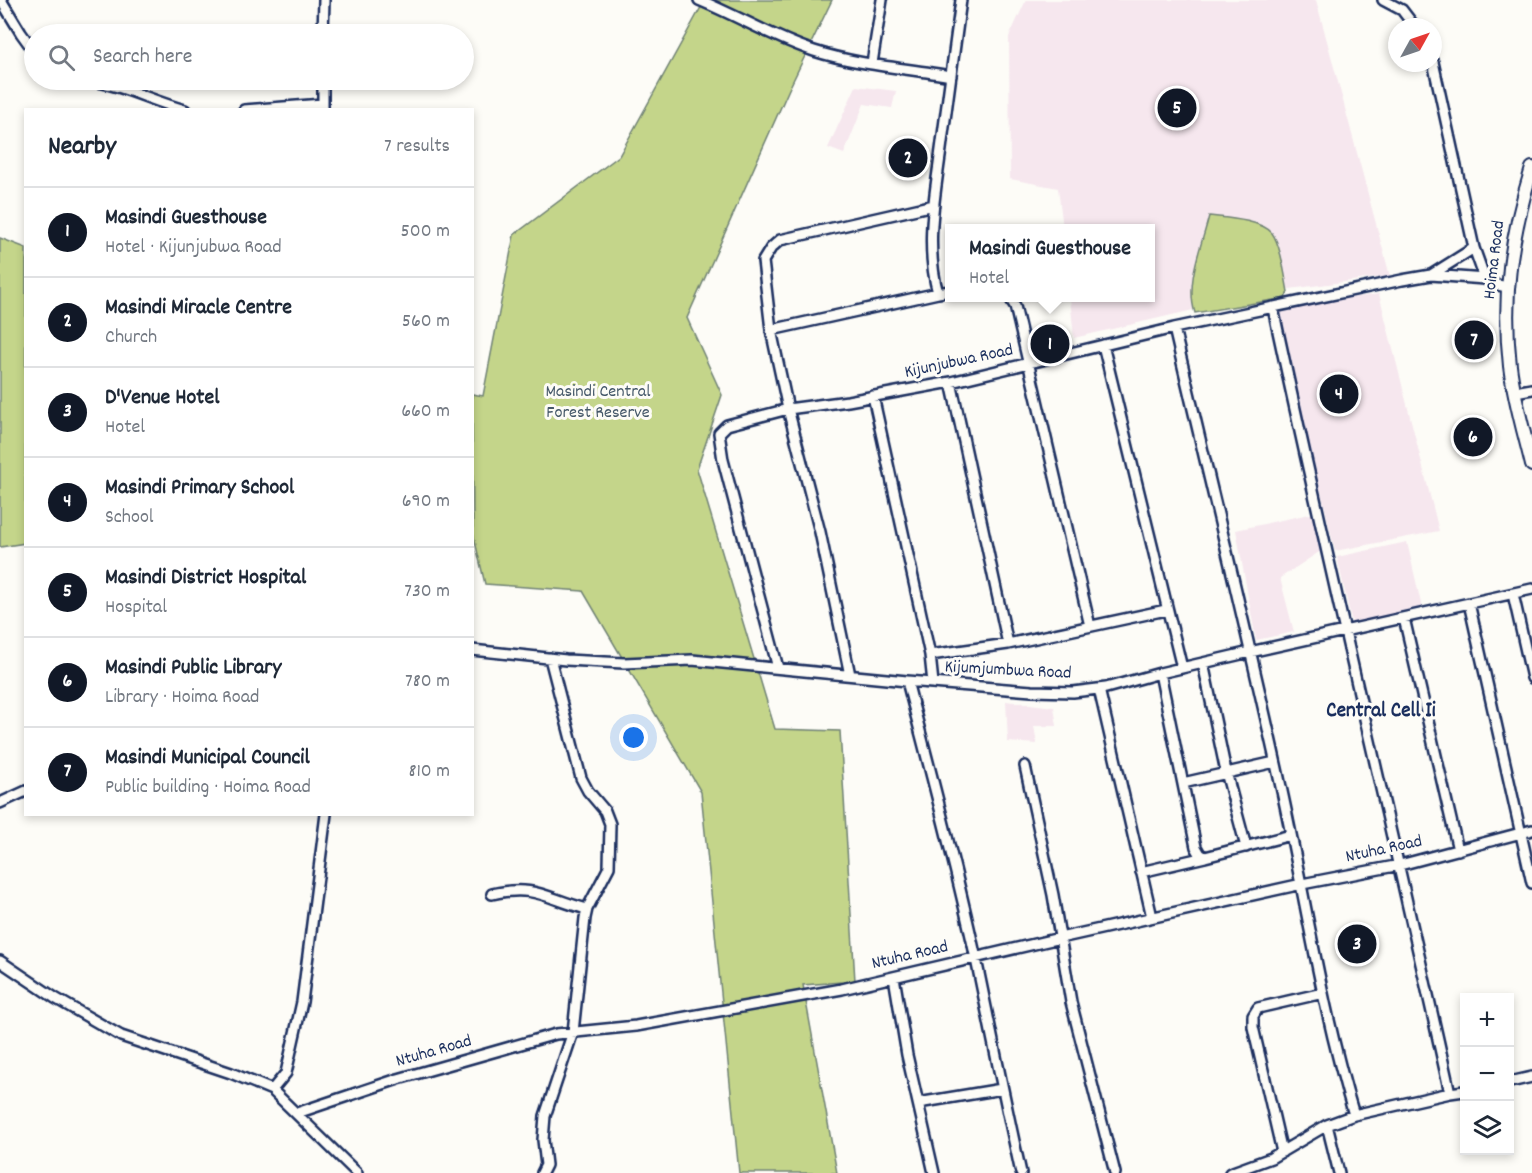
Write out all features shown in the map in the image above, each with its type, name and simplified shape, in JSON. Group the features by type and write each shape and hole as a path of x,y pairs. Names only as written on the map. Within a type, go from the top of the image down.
{"main road":[{"name":"Hoima Road","path":"1532,168 1515,231 1507,287 1509,348 1515,392 1532,465"}],"street":[{"path":"1,0 24,37"},
{"path":"323,24 324,0"},
{"path":"699,0 797,45 837,58 951,76"},
{"path":"872,63 882,0"},
{"path":"938,292 932,267 933,205 962,0"},
{"path":"1386,0 1402,10 1408,18"},
{"path":"1435,72 1474,248 1485,279"},
{"path":"128,90 177,108"},
{"path":"297,108 323,107 323,90"},
{"path":"850,675 820,532 788,409 771,330 763,261 771,248 780,240 933,205"},
{"path":"1431,275 1474,248"},
{"name":"Kijunjubwa Road","path":"778,668 723,460 719,433 723,428 788,409 951,382 1174,327 1431,275 1485,279 1493,284 1507,287"},
{"path":"771,330 945,291"},
{"path":"1013,302 1090,626"},
{"path":"1273,308 1450,1094"},
{"path":"1174,327 1275,762 1323,993 1354,1114"},
{"path":"1103,345 1182,668"},
{"path":"951,382 1008,644"},
{"path":"1515,392 1532,388"},
{"path":"873,396 930,655 933,683"},
{"name":"Kijumjumbwa Road","path":"474,650 624,663 692,660 907,681 1073,692 1099,689 1250,652 1532,589"},
{"path":"1513,594 1532,678"},
{"path":"1469,603 1532,883"},
{"path":"930,655 1008,644 1166,610"},
{"path":"1404,618 1458,850"},
{"path":"542,1173 546,1165 543,1140 545,1116 573,1032 585,918 587,909 609,867 610,824 604,811 581,778 550,658"},
{"path":"1203,663 1226,772 1246,847"},
{"path":"1160,673 1196,847 1205,857"},
{"path":"907,681 976,958 1021,1173"},
{"path":"1099,689 1152,917"},
{"path":"1183,783 1275,762"},
{"path":"1025,765 1053,895 1078,1033 1115,1173"},
{"path":"0,803 24,792"},
{"path":"272,1090 286,1073 302,1002 326,816"},
{"name":"Ntuha Road","path":"297,1113 398,1079 546,1036 618,1028 792,999 1152,917 1400,865 1532,830"},
{"path":"1142,872 1291,835"},
{"path":"492,894 512,890 536,891 587,909"},
{"path":"0,961 55,998 121,1036 231,1073 272,1090 357,1173"},
{"path":"894,977 907,1054 934,1173"},
{"path":"1282,1152 1253,1027 1253,1016 1258,1008 1323,993"},
{"path":"1514,1081 1532,1077"},
{"path":"918,1103 1002,1089"},
{"path":"1230,1173 1271,1158 1327,1125 1354,1114 1460,1092"},
{"path":"1327,1125 1339,1173"}],"shaded area":[{"path":"1026,0 1316,0 1390,276 1274,291 1074,338 1070,302 1155,302 1155,224 1062,224 1058,188 1010,179 1009,37"},
{"path":"856,86 896,91 892,108 864,104 844,154 828,148"},
{"path":"1379,294 1439,531 1335,551 1277,308"},
{"path":"1314,513 1322,550 1280,578 1294,632 1256,640 1236,530"},
{"path":"1407,542 1422,608 1352,623 1337,557"},
{"path":"1006,701 1054,707 1057,726 1034,726 1037,744 1008,742"}],"green space":[{"name":"Masindi Central Forest Reserve","path":"705,0 832,0 789,89 687,318 722,395 697,469 775,729 840,731 855,981 803,985 837,1173 739,1173 701,792 583,591 485,584 474,537 474,394 483,396 514,235 619,156"},
{"path":"1209,216 1252,222 1272,233 1278,245 1284,270 1288,292 1285,298 1195,313 1192,301 1193,277"},
{"path":"0,238 24,247 24,543 0,547"}],"place":[{"name":"Masindi District Hospital","path":"1177,108"},
{"name":"Masindi Miracle Centre","path":"908,158"},
{"name":"Masindi Municipal Council","path":"1474,340"},
{"name":"Masindi Guesthouse","path":"1050,344"},
{"name":"Masindi Primary School","path":"1339,394"},
{"name":"Masindi Public Library","path":"1473,437"},
{"name":"D'Venue Hotel","path":"1357,944"}],"district":[{"name":"Central Cell Ii","path":"1381,712"}]}
